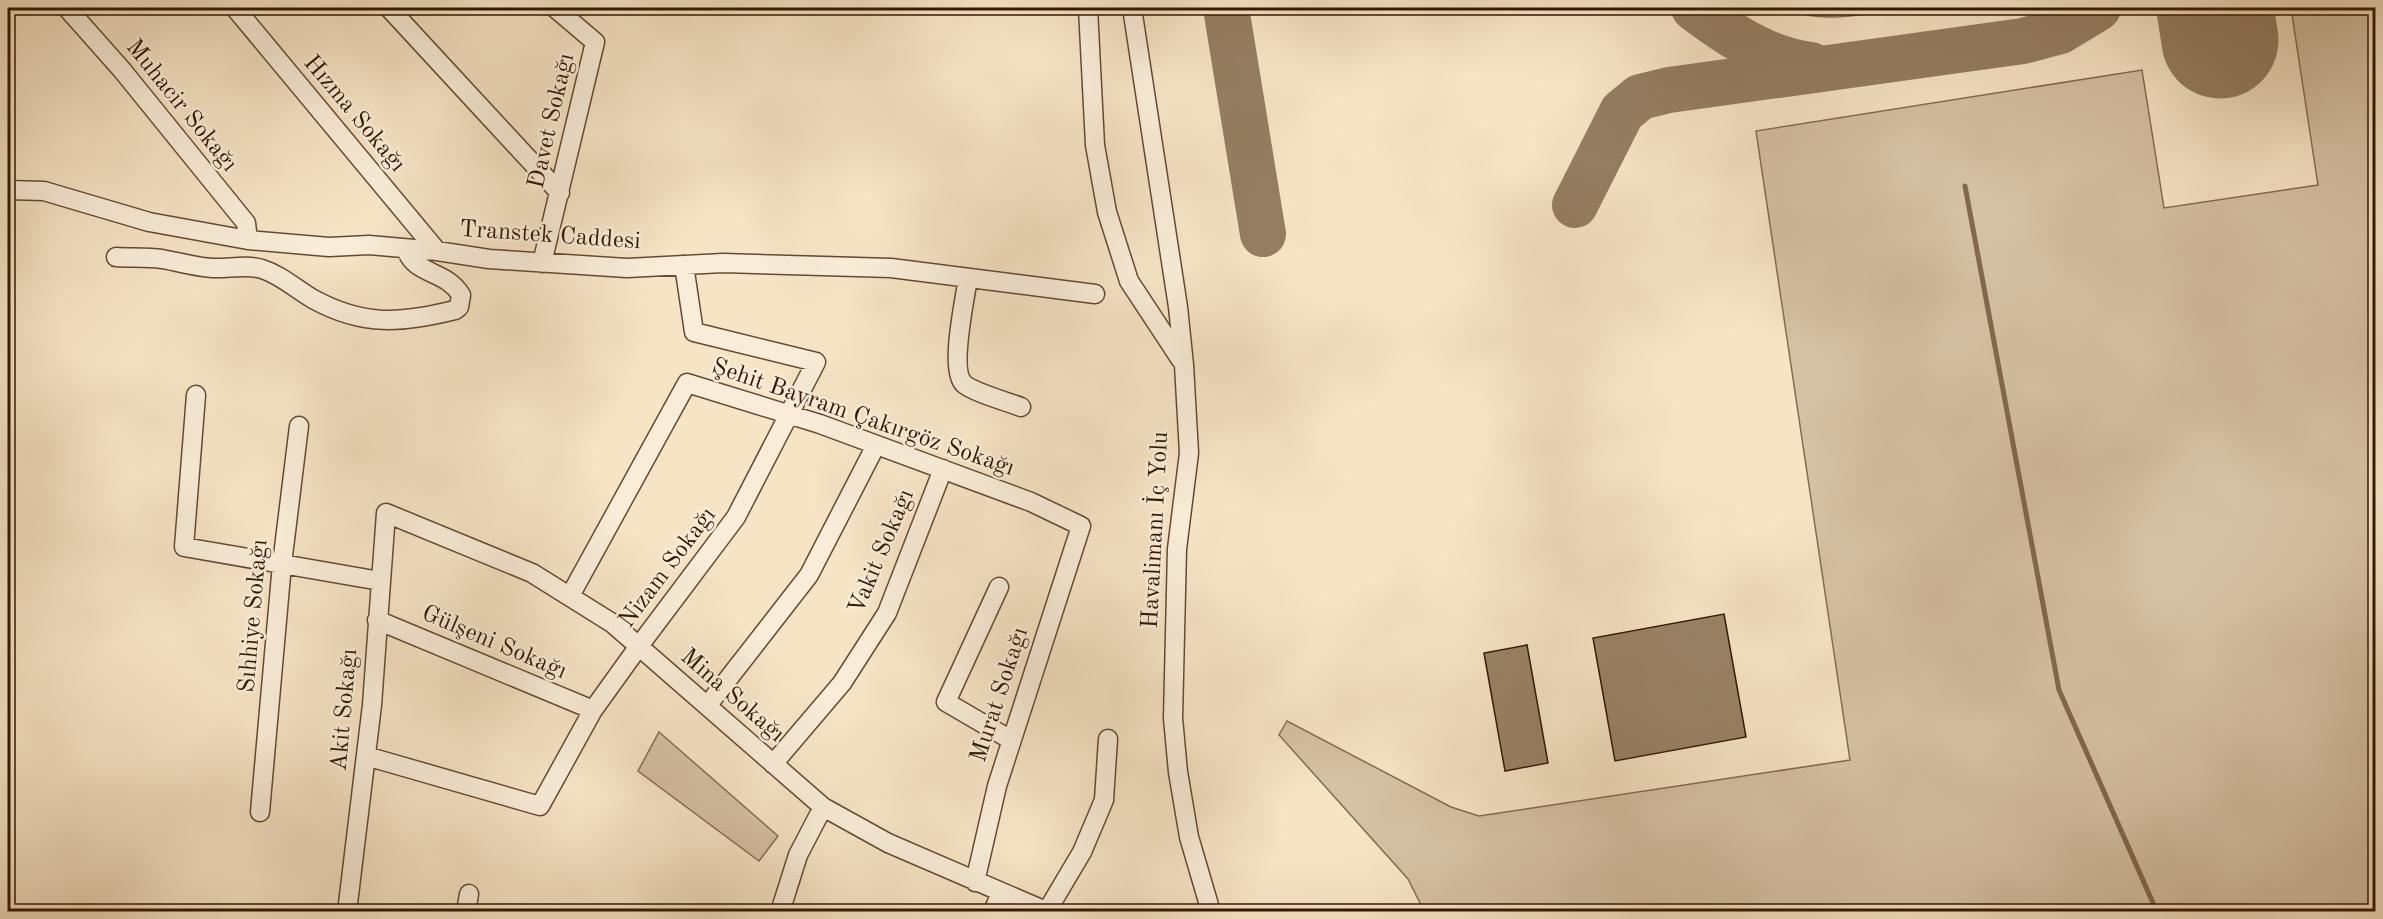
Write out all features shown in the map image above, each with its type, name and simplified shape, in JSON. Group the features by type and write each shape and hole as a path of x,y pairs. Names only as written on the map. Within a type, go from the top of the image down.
{"street":[{"name":"Muhacir Sokağı","path":"67,8 122,70 246,223 248,240"},
{"name":"Hızma Sokağı","path":"235,8 437,251"},
{"path":"389,8 560,193"},
{"name":"Davet Sokağı","path":"542,263 595,42 555,8"},
{"path":"1088,8 1095,145 1107,212 1129,281 1184,365"},
{"name":"Havalimanı İç Yolu","path":"1132,8 1178,307 1184,365 1189,453 1177,549 1173,718 1178,772 1189,837 1211,912"},
{"name":"Transtek Caddesi","path":"8,190 44,191 148,222 248,240 329,247 369,245 437,251 489,259 627,268 723,263 891,268 1095,294"},
{"path":"116,257 160,259 208,268 261,268 320,303 372,320 389,322 417,320 459,307 461,295 454,285 447,279 415,264 406,249"},
{"name":"Nizam Sokağı","path":"366,756 540,806 593,710 736,517 816,362 694,333 684,265"},
{"path":"968,278 956,361 959,377 965,386 1021,407"},
{"name":"Şehit Bayram Çakırgöz Sokağı","path":"570,596 687,383 789,415 943,469 1031,502 1081,526"},
{"path":"196,395 184,547 380,581"},
{"name":"Sıhhiye Sokağı","path":"260,812 282,564 299,426"},
{"name":"Vakit Sokağı","path":"707,706 809,575 876,445"},
{"name":"Vakit Sokağı","path":"773,764 842,683 887,613 943,469"},
{"name":"Mina Sokağı","path":"386,513 532,573 612,623 823,807 888,843 975,882 1048,911"},
{"name":"Akit Sokağı","path":"347,912 372,705 386,513"},
{"name":"Murat Sokağı","path":"975,882 997,786 1081,526"},
{"path":"999,587 946,702 1011,740"},
{"name":"Gülşeni Sokağı","path":"377,620 593,710"},
{"path":"1048,911 1082,852 1104,800 1108,739"},
{"path":"780,912 798,855 823,807"},
{"path":"993,912 1001,892"}],"shaded area":[{"path":"1783,8 1905,8 1829,17 1814,16"},
{"path":"2291,8 2375,8 2375,911 1424,911 1408,879 1279,735 1287,721 1451,807 1479,816 1850,760 1756,131 2142,70 2164,208 2318,185"},
{"path":"659,732 778,836 759,861 638,771"}],"building":[{"path":"1724,614 1746,737 1615,761 1593,638"},
{"path":"1527,645 1548,763 1505,771 1484,653"}],"waterway":[{"path":"1965,186 2059,690 2157,912"}],"taxiway":[{"path":"1226,8 1263,234"},
{"path":"1694,8 1735,36 1763,51 1794,62 1811,65"},
{"path":"1575,205 1622,112 1640,97 1669,90 2023,41 2060,31 2098,8"}],"runway":[{"path":"2215,8 2220,40"}]}
